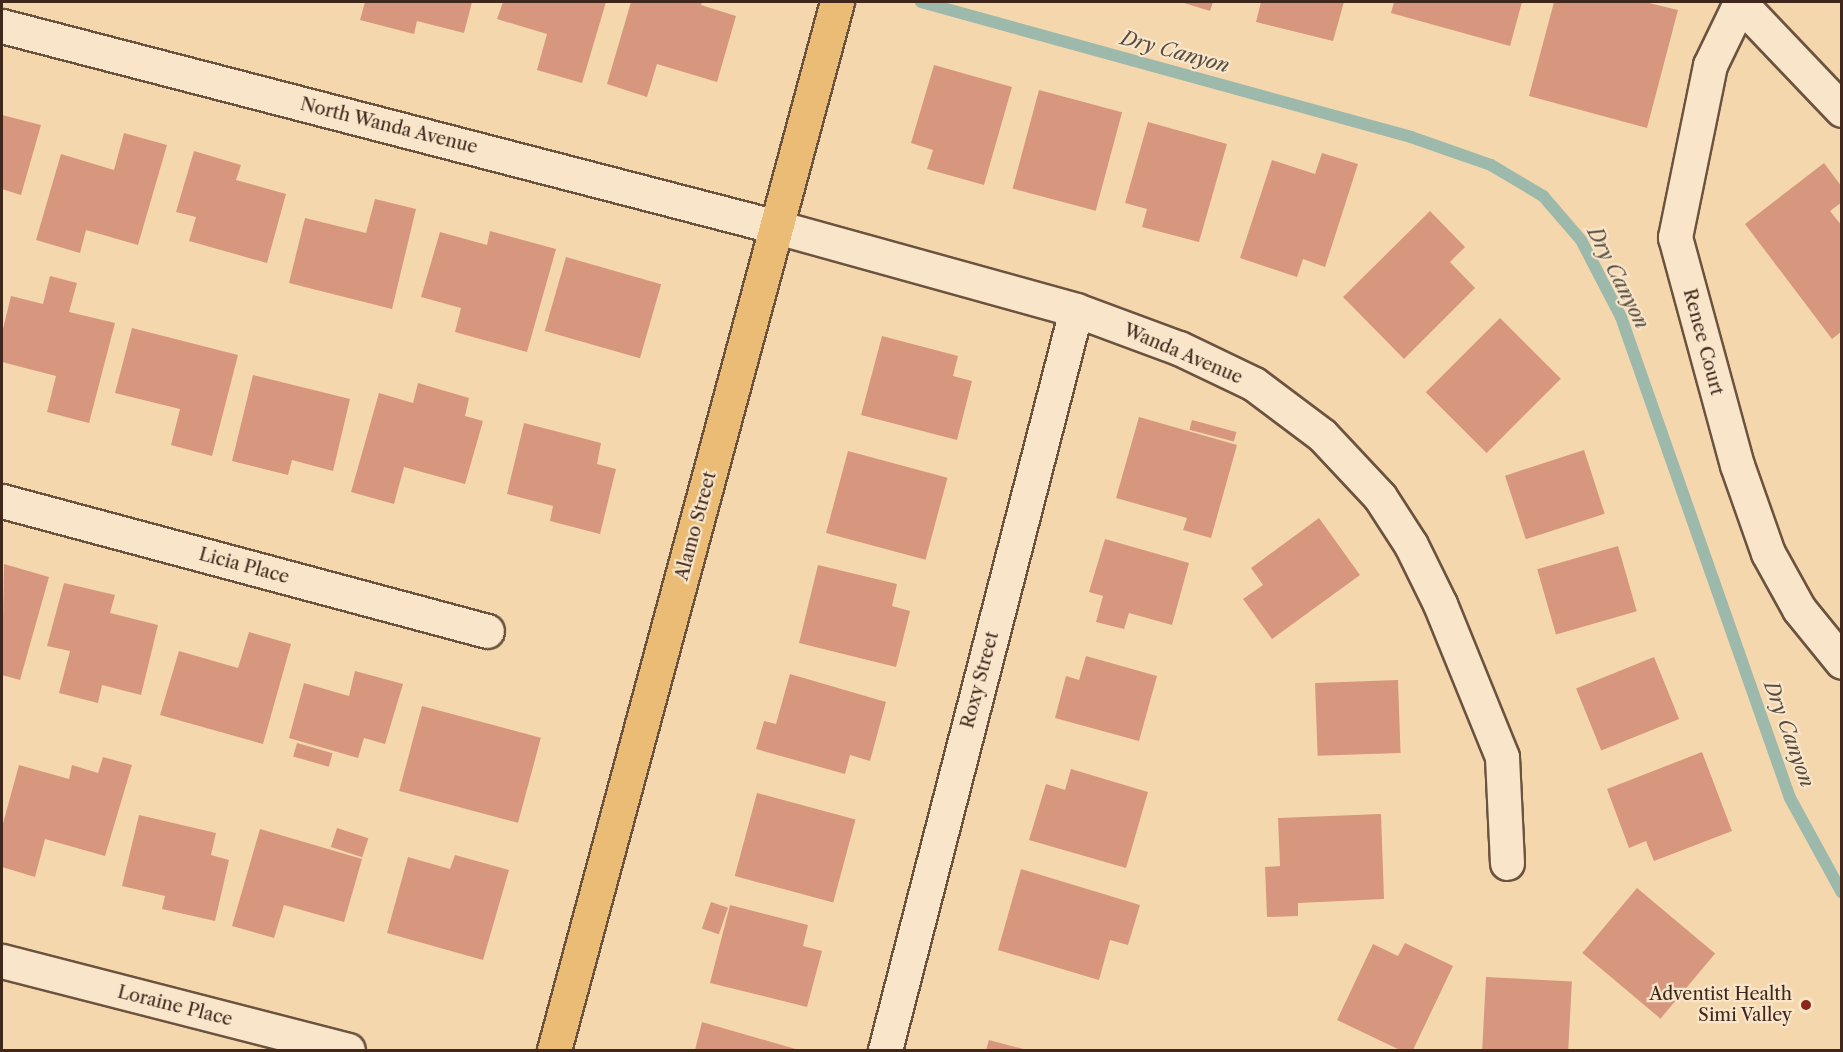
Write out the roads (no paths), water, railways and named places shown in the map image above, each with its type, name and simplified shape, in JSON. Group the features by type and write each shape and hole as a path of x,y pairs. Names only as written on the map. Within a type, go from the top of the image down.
{"main road":[{"name":"Alamo Street","path":"554,1050 837,2"}],"street":[{"path":"1739,2 1842,110"},
{"name":"Renee Court","path":"1739,2 1710,65 1675,237 1737,465 1768,554 1799,609 1842,662"},
{"name":"North Wanda Avenue","path":"2,26 777,227"},
{"name":"Wanda Avenue","path":"777,227 1076,310 1179,348 1254,384 1322,435 1380,497 1411,545 1435,594 1502,757 1508,863"},
{"name":"Roxy Street","path":"885,1050 1076,310"},
{"name":"Licia Place","path":"2,501 487,631"},
{"name":"Loraine Place","path":"2,961 348,1050"}],"waterway":[{"name":"Dry Canyon","path":"921,2 1411,137 1491,165 1543,196 1581,240 1621,317 1790,798 1842,893"}],"place":[{"name":"Adventist Health Simi Valley","path":"1806,1005"}]}
